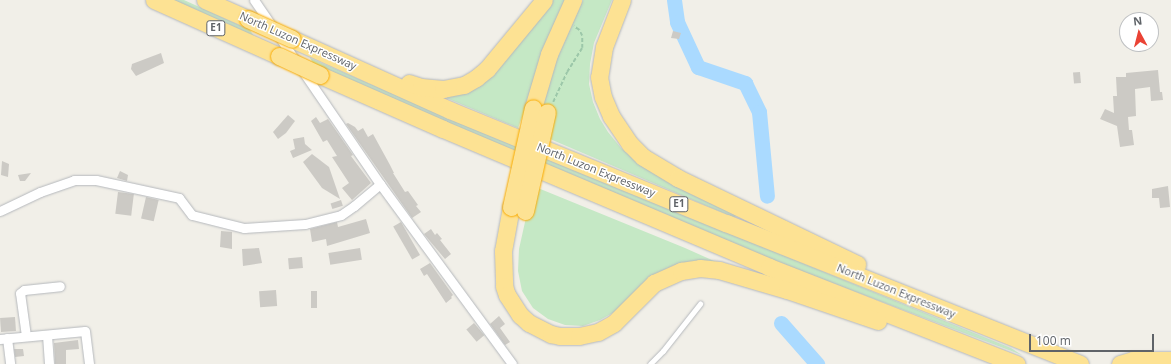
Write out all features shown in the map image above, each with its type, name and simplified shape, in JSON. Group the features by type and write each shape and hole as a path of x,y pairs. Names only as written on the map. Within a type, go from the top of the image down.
{"highway":[{"name":"North Luzon Expressway","path":"154,0 449,132 769,267 1017,364"},
{"name":"North Luzon Expressway","path":"205,0 450,110 719,220 1080,364"},
{"path":"323,52 421,87 443,89 456,87 469,82 484,72 544,0"},
{"path":"573,0 558,33 518,209 503,252 504,286 510,300 520,315 529,323 551,334 560,336 579,336 598,332 614,323 654,283 681,271 700,268 719,270 787,290 1013,364"},
{"path":"622,0 602,57 599,77 600,86 610,116 626,140 643,156 678,178 761,219 1038,347"},
{"path":"1127,362 1171,360"}],"street":[{"path":"254,0 380,184 512,364"},
{"path":"0,211 40,192 74,180 96,180 179,198 192,215 244,228 305,224 340,215 354,206 380,184"},
{"path":"26,336 20,293 24,290 60,286"},
{"path":"10,364 4,338 85,331 89,364"},
{"path":"47,335 49,364"}],"lane":[{"path":"650,364 663,351 700,304"}],"path":[{"path":"540,110 560,90 567,72 582,48 582,36 579,30 571,26 565,27 558,33"}],"green space":[{"path":"168,0 184,0 250,30 257,41"},
{"path":"551,0 567,0 518,128 444,97 453,93"},
{"path":"583,0 612,0 594,43 590,64 589,84 593,102 600,119 608,132 621,148 633,158 737,212 735,218 536,133 548,78"},
{"path":"310,58 495,138 1011,348 1022,355 751,252 316,68"},
{"path":"533,186 723,265 703,263 600,320 583,326 565,325 548,319 533,308 522,291 518,271 519,249"}],"building":[{"path":"673,31 681,33 679,39 671,38"},
{"path":"161,53 164,63 136,76 131,69 132,64"},
{"path":"1158,70 1160,92 1162,92 1163,100 1151,101 1150,87 1135,89 1136,116 1128,117 1129,130 1132,130 1134,145 1120,147 1117,126 1100,119 1105,109 1114,113 1113,96 1117,96 1116,77 1126,77 1126,73"},
{"path":"1080,72 1081,83 1074,84 1073,73"},
{"path":"288,115 295,121 286,133 278,139 273,132"},
{"path":"316,117 320,123 328,119 353,155 351,156 371,183 352,200 342,188 349,183 332,157 337,156 327,140 323,142 311,121"},
{"path":"348,123 355,127 358,131 363,128 368,137 373,134 393,173 405,192 408,191 421,212 412,218 346,124"},
{"path":"304,137 305,144 312,150 293,158 290,151 295,149 293,139"},
{"path":"312,154 329,167 340,199 322,188 303,162"},
{"path":"2,161 9,164 8,177 1,175"},
{"path":"120,171 128,175 127,181 117,178"},
{"path":"31,173 25,181 20,181 18,175"},
{"path":"1168,186 1170,207 1160,208 1159,198 1152,198 1152,189"},
{"path":"118,192 134,194 131,216 115,214"},
{"path":"146,197 159,200 154,221 141,218"},
{"path":"341,200 343,206 332,209 331,203"},
{"path":"366,219 370,233 327,246 326,239 312,242 310,229 337,222 338,227"},
{"path":"401,222 420,255 412,259 393,227"},
{"path":"431,229 435,235 437,233 442,239 440,240 451,254 445,259 424,234"},
{"path":"221,231 232,232 232,249 220,247"},
{"path":"259,248 262,263 243,266 242,249"},
{"path":"360,248 362,260 330,265 328,253"},
{"path":"302,257 303,268 289,269 288,258"},
{"path":"430,263 453,295 451,297 452,298 446,303 427,274 424,276 420,269"},
{"path":"276,290 277,306 260,307 259,291"},
{"path":"311,291 317,291 317,308 311,308"},
{"path":"499,316 505,324 500,328 510,342 505,345 490,324"},
{"path":"15,317 16,331 1,332 0,318"},
{"path":"474,323 484,335 477,342 466,329"},
{"path":"78,340 79,349 66,350 66,364 55,364 54,343"},
{"path":"14,349 23,349 24,356 15,357"}],"waterway":[{"path":"674,0 677,22 698,67 745,83 759,112 767,196"},
{"path":"781,323 817,364"}]}
